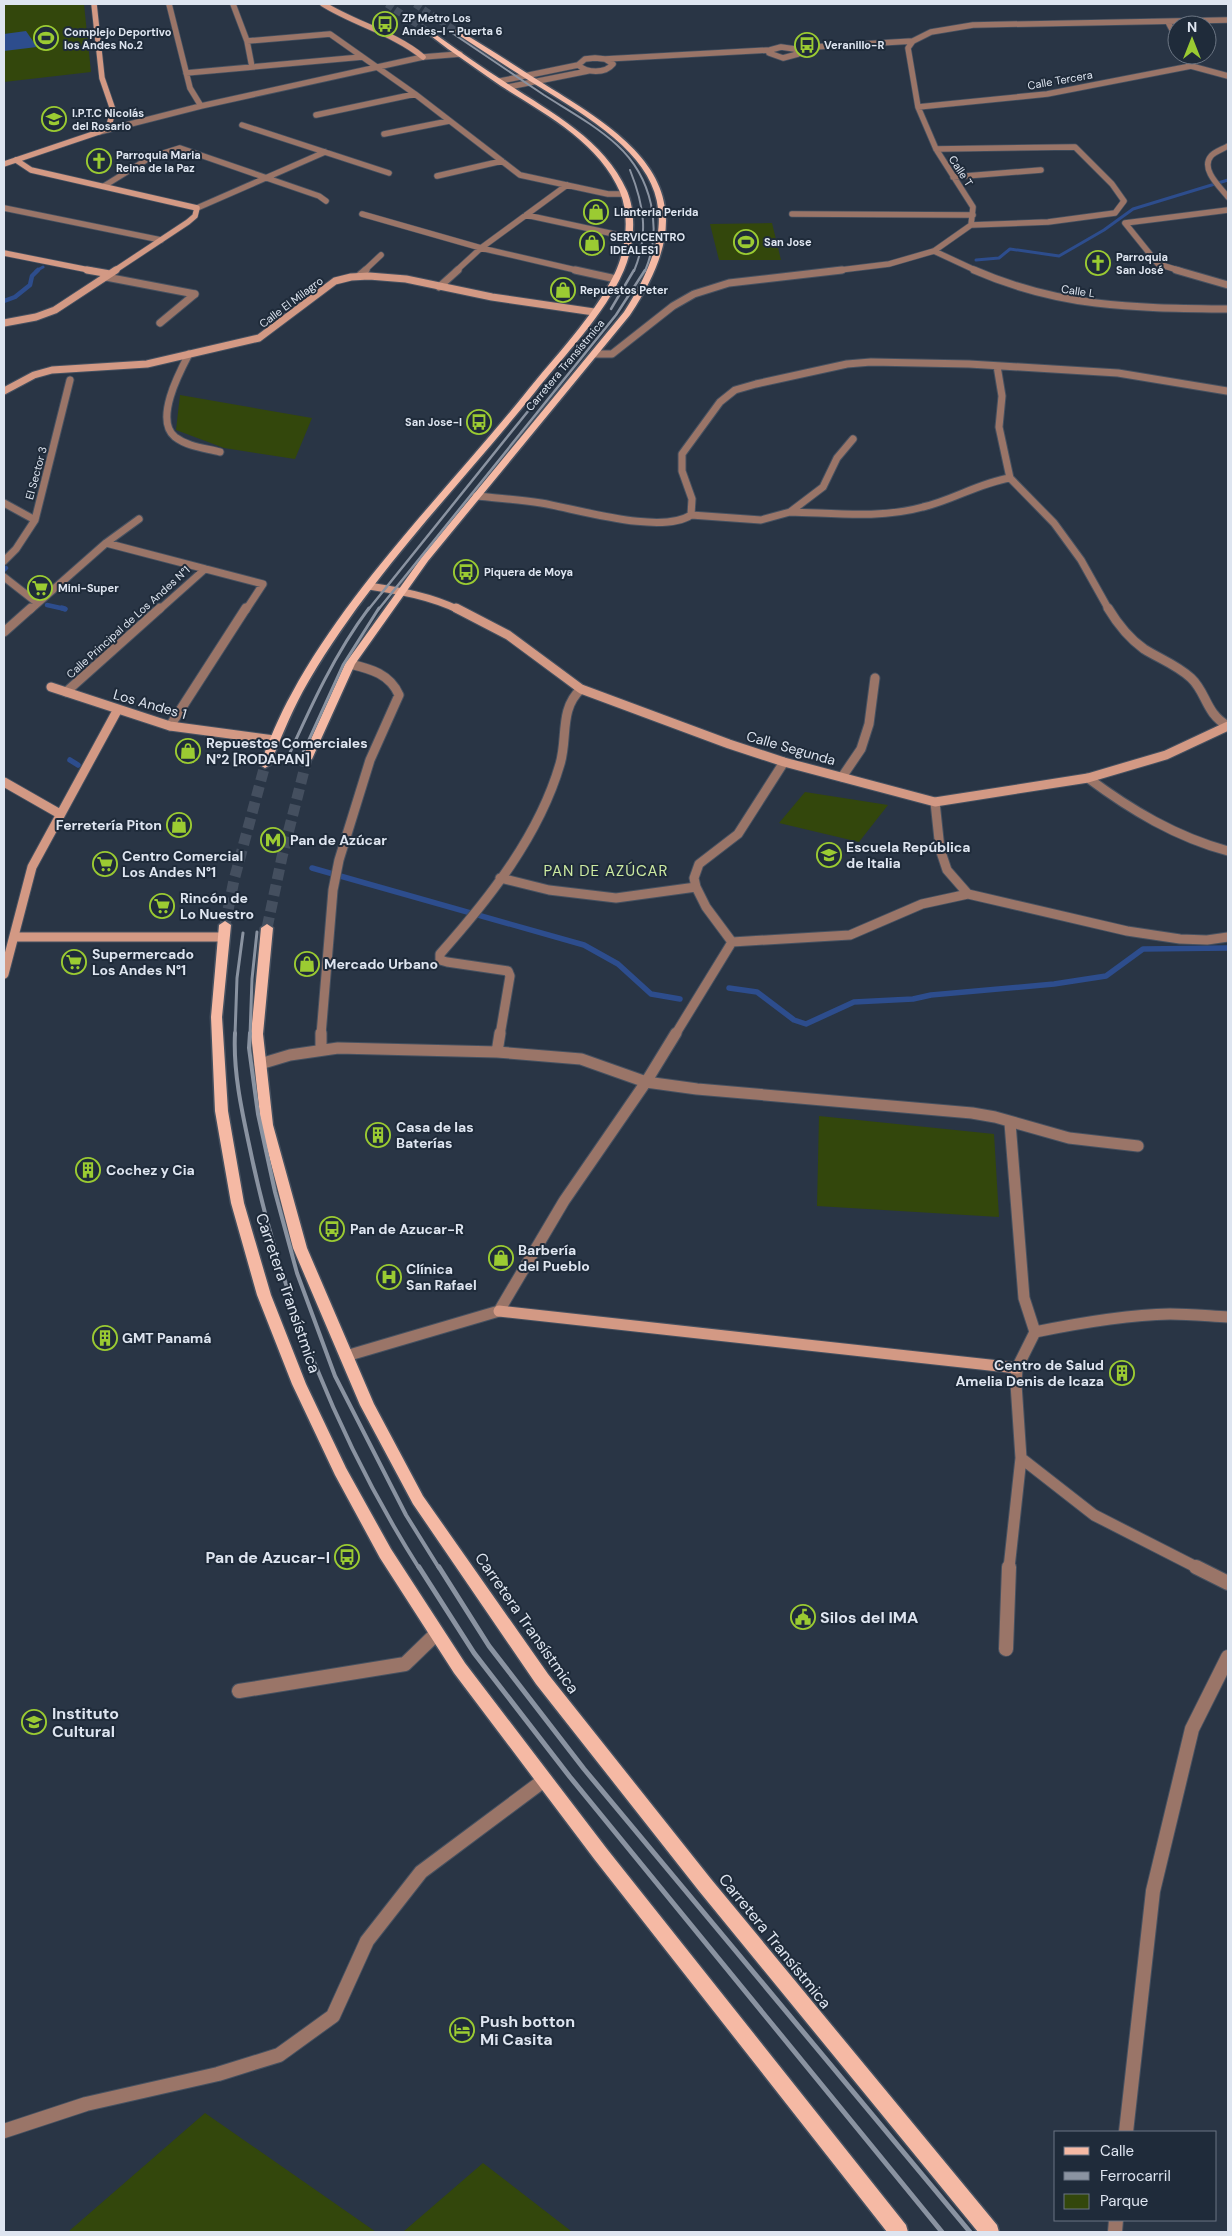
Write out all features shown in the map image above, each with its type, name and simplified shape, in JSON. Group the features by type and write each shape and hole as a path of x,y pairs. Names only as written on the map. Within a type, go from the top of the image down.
{"main road":[{"name":"Carretera Transístmica","path":"307,759 350,664 402,591 476,496 627,313 645,286 659,251 663,232 663,210 655,182 622,140 583,109 536,82 456,30"},
{"name":"Carretera Transístmica","path":"265,765 274,740 303,682 369,586 452,488 594,312 616,279 624,259 629,224 625,194 611,169 583,139 433,35"},
{"name":"Carretera Transístmica","path":"267,928 257,1034 266,1125 300,1248 367,1405 418,1500 542,1679 705,1885 990,2232"},
{"name":"Carretera Transístmica","path":"224,931 216,1019 217,1072 228,1156 252,1254 286,1354 320,1432 344,1480 393,1567 436,1634 543,1781 899,2232"}],"street":[{"path":"94,4 102,78 113,110 109,126 99,132"},
{"path":"169,4 190,88 201,106"},
{"path":"233,4 247,40 252,67"},
{"path":"323,4 344,17 406,43 424,57"},
{"path":"813,46 913,41 942,29 973,25 1167,22"},
{"path":"247,40 330,34 415,94 520,175 608,194 625,194"},
{"path":"820,52 908,48 913,41"},
{"path":"865,43 868,49"},
{"path":"500,81 578,65 580,61 588,59 770,50 781,47 794,48 799,52 796,56"},
{"name":"Calle T","path":"908,48 918,107 936,149 973,207 973,215"},
{"path":"770,50 768,54 774,57"},
{"path":"508,87 588,70 605,70 613,65 784,58 806,53"},
{"path":"4,164 99,132 201,106 424,57 460,54"},
{"path":"186,73 362,57"},
{"path":"605,59 612,62 613,65"},
{"path":"578,65 588,70"},
{"path":"1191,66 1228,76"},
{"name":"Calle Tercera","path":"918,107 1047,94 1191,66"},
{"path":"316,115 415,94"},
{"path":"384,134 449,121"},
{"path":"242,125 389,173"},
{"path":"1228,146 1211,155 1207,159 1207,164 1208,170 1228,197"},
{"path":"594,354 612,354 673,306 694,294 729,283 768,276 889,264 934,251 971,225 1048,222 1116,213 1124,202 1112,184 1075,147 936,149"},
{"path":"104,186 156,155 173,148 186,149 268,177 319,196 326,201"},
{"path":"16,160 32,170 197,208 325,152"},
{"path":"437,176 502,161"},
{"path":"953,176 1041,170"},
{"path":"439,287 481,248 567,185"},
{"path":"4,208 161,240"},
{"path":"4,323 36,317 55,310 188,222 195,216 197,208"},
{"path":"1228,210 1125,223 1158,264 1228,285"},
{"path":"362,214 481,248 616,279"},
{"path":"792,214 973,215 971,225"},
{"path":"526,215 628,237"},
{"name":"Calle L","path":"934,251 980,272 1043,295 1124,307 1228,310"},
{"path":"4,253 195,294 160,323"},
{"path":"360,275 381,255"},
{"name":"Calle El Milagro","path":"4,391 34,375 52,370 147,364 259,338 335,281 348,276 387,277 594,312"},
{"path":"189,354 178,373 170,398 167,427 171,434 179,439 220,452"},
{"path":"691,515 692,499 682,471 682,454 720,402 735,390 756,384 863,363 997,366 1118,373 1228,391"},
{"path":"997,366 1002,396 999,427 1010,478 1054,523 1081,560 1115,620 1143,648 1173,664 1192,679 1216,719 1228,726"},
{"name":"El Sector 3","path":"4,561 16,549 34,520 50,465 70,380"},
{"path":"790,512 823,487 837,458 853,439"},
{"path":"476,496 540,503 646,523 682,521 691,515 762,520 790,512 873,513 912,510 992,480 1010,478"},
{"path":"4,503 34,520"},
{"path":"4,632 36,602 106,543 139,519"},
{"path":"106,543 262,584 170,726"},
{"name":"Calle Principal de Los Andes N°1","path":"66,692 205,569"},
{"path":"4,577 36,602"},
{"name":"Calle Segunda","path":"369,586 402,591 441,601 508,635 581,689 729,744 784,762 934,802 1088,778 1166,755 1228,726"},
{"path":"320,1050 320,1016 333,890 339,860 370,760 399,695 396,685 385,675 350,664"},
{"path":"842,777 861,749 869,724 875,678"},
{"name":"Los Andes 1","path":"51,688 170,726 274,740"},
{"path":"497,1052 510,976 508,972 440,960 440,954 475,915 529,837 560,763 569,703 574,694 581,689"},
{"path":"4,974 32,867 118,709"},
{"path":"732,942 706,907 696,887 694,878 699,864 738,834 784,762"},
{"path":"1088,778 1105,791 1175,833 1228,851"},
{"path":"4,782 60,814"},
{"path":"934,802 940,849 947,870 968,894"},
{"path":"500,878 549,890 616,898 696,887"},
{"path":"732,942 850,935 922,904 968,894 1127,931 1180,939 1208,940 1228,937"},
{"path":"14,937 224,931"},
{"path":"500,1311 564,1201 646,1082 732,942"},
{"path":"260,1064 290,1055 320,1050 399,1049 497,1052 581,1059 646,1082 697,1089 972,1114 995,1117 1010,1123 1069,1138 1138,1146"},
{"path":"1006,1649 1009,1567 1021,1458 1016,1384 1017,1368 1035,1332 1024,1298 1010,1123"},
{"path":"346,1356 500,1311 1017,1368"},
{"path":"1035,1332 1083,1322 1129,1316 1172,1314 1228,1317"},
{"path":"1021,1458 1094,1515 1228,1583"},
{"path":"239,1691 405,1664 436,1634"},
{"path":"1126,2131 1153,1891 1192,1728 1228,1657"},
{"path":"4,2130 86,2104 218,2074 279,2055 333,2016 367,1941 421,1872 543,1781"}],"green space":[{"name":"Complejo Deportivo los Andes No.2","path":"4,4 84,4 91,72 4,82"},
{"name":"San Jose","path":"772,223 781,260 719,260 710,224"},
{"path":"180,395 312,418 295,459 224,448 176,430"},
{"path":"805,792 888,805 859,842 779,823"},
{"path":"819,1116 994,1134 999,1217 817,1206"},
{"path":"205,2113 376,2232 68,2232"},
{"path":"483,2163 571,2231 571,2232 403,2232"}],"water":[{"path":"26,31 37,47 4,51 4,34"}],"waterway":[{"path":"976,260 999,258 1010,249 1059,256 1104,230 1133,209 1228,180"},
{"path":"36,271 43,267"},
{"path":"4,301 15,297 30,285 32,276 38,270"},
{"path":"47,605 65,609 62,608"},
{"path":"70,760 78,765"},
{"path":"312,868 584,945 618,964 651,994 680,999"},
{"path":"729,988 757,992 794,1020 806,1024 854,1002 913,999 931,995 1054,984 1106,976 1143,949 1228,948"}],"tunnel":[{"path":"387,4 433,35"},
{"path":"415,4 456,31"},
{"path":"797,48 813,47"},
{"path":"267,928 282,857 307,759"},
{"path":"225,925 234,880 265,765"}],"railway":[{"path":"452,33 591,125 609,138 629,158 639,172 651,204 653,238 645,271"},
{"path":"630,170 639,195 643,220 642,245 634,271"},
{"path":"611,309 634,270"},
{"path":"378,610 616,315 645,270"},
{"path":"368,610 529,410"},
{"path":"288,757 334,661 369,608"},
{"path":"301,757 343,665 379,608"},
{"path":"250,1035 252,979 257,932"},
{"path":"235,1035 237,978 243,933"},
{"path":"250,1033 249,1048 258,1114 275,1192 297,1273 335,1376 406,1515 439,1568"},
{"path":"235,1035 237,1077 250,1149 278,1258 296,1313 338,1419 390,1520 419,1568"},
{"path":"419,1567 474,1653 570,1777 942,2232"},
{"path":"439,1567 489,1646 584,1769 970,2232"}],"place":[{"name":"ZP Metro Los Andes-I - Puerta 6","path":"385,24"},
{"name":"Complejo Deportivo los Andes No.2","path":"46,38"},
{"name":"Veranillo-R","path":"807,45"},
{"name":"I.P.T.C Nicolás del Rosario","path":"54,119"},
{"name":"Parroquia Maria Reina de la Paz","path":"99,161"},
{"name":"Llanteria Perida","path":"596,212"},
{"name":"San Jose","path":"746,242"},
{"name":"SERVICENTRO IDEALES1","path":"592,243"},
{"name":"Parroquia San José","path":"1098,263"},
{"name":"Repuestos Peter","path":"563,290"},
{"name":"San Jose-I","path":"479,422"},
{"name":"Piquera de Moya","path":"466,572"},
{"name":"Mini-Super","path":"40,588"},
{"name":"Repuestos Comerciales N°2 [RODAPAN]","path":"188,751"},
{"name":"Ferretería Piton","path":"179,825"},
{"name":"Pan de Azúcar","path":"273,840"},
{"name":"Escuela República de Italia","path":"829,855"},
{"name":"Centro Comercial Los Andes N°1","path":"105,864"},
{"name":"Rincón de Lo Nuestro","path":"162,906"},
{"name":"Supermercado Los Andes N°1","path":"74,962"},
{"name":"Mercado Urbano","path":"307,964"},
{"name":"Casa de las Baterías","path":"378,1135"},
{"name":"Cochez y Cia","path":"88,1170"},
{"name":"Pan de Azucar-R","path":"332,1229"},
{"name":"Barbería del Pueblo","path":"501,1258"},
{"name":"Clínica San Rafael","path":"389,1277"},
{"name":"GMT Panamá","path":"105,1338"},
{"name":"Centro de Salud Amelia Denis de Icaza","path":"1122,1373"},
{"name":"Pan de Azucar-I","path":"347,1557"},
{"name":"Silos del IMA","path":"803,1617"},
{"name":"Instituto Cultural","path":"34,1722"},
{"name":"Push botton Mi Casita","path":"462,2030"}],"district":[{"name":"PAN DE AZÚCAR","path":"606,871"}]}
